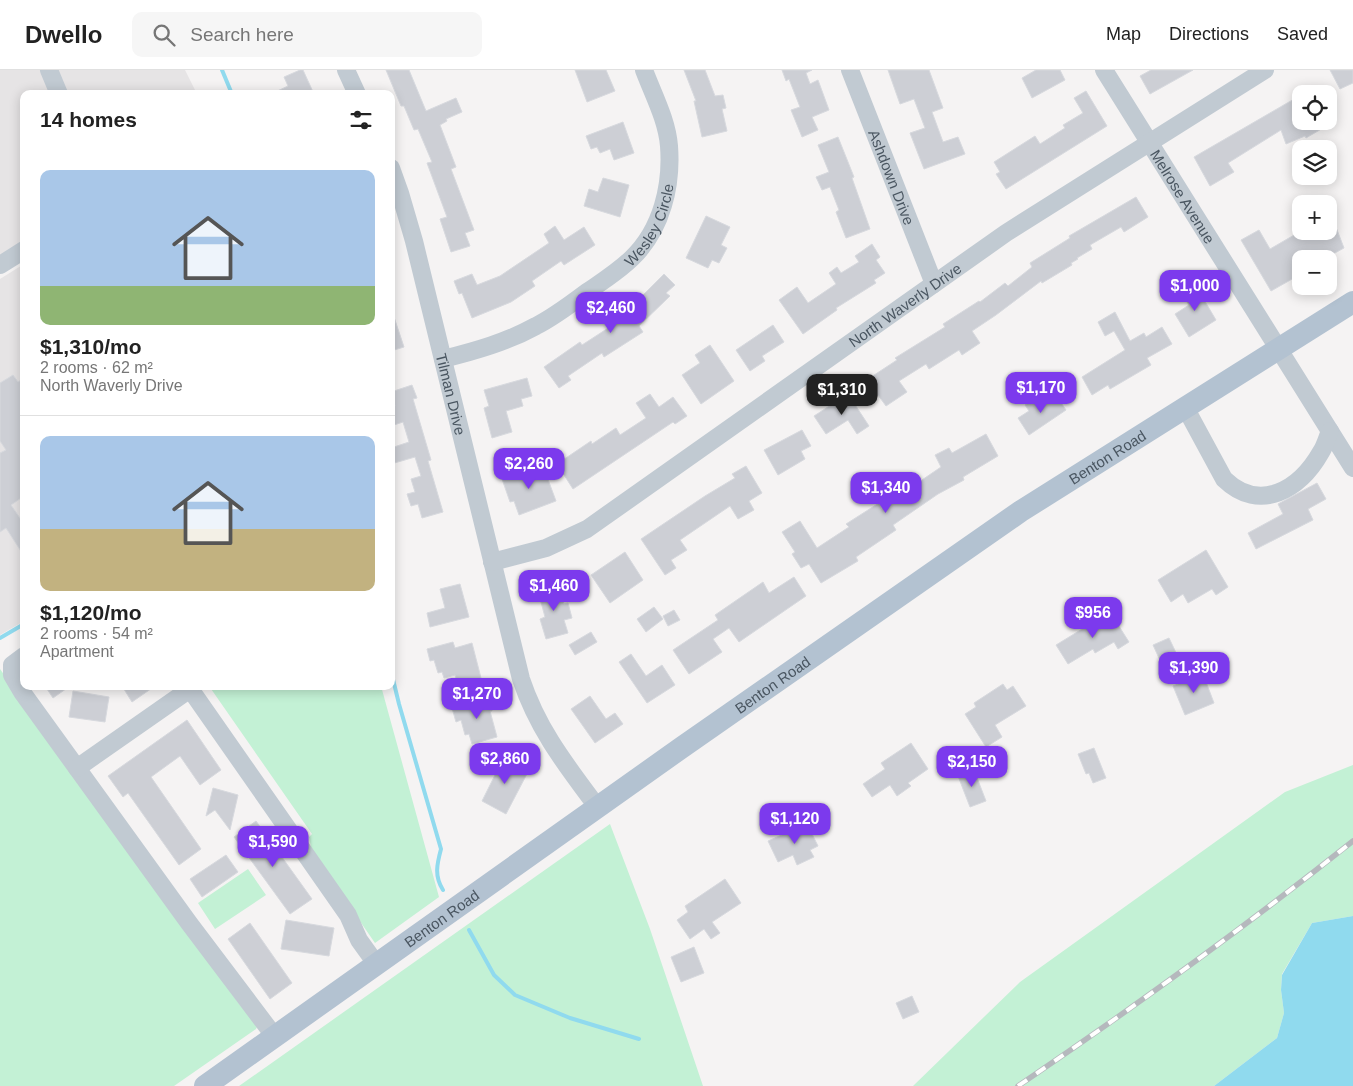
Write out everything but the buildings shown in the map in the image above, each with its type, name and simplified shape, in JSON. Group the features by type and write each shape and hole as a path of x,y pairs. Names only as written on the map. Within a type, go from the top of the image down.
{"main road":[{"name":"Benton Road","path":"205,1086 843,634 1021,511 1353,302"}],"street":[{"path":"49,70 56,90"},
{"path":"346,70 355,90"},
{"name":"Wesley Circle","path":"443,359 489,346 537,326 620,269 641,248 655,227 660,213 668,185 669,168 667,132 644,70"},
{"name":"Ashdown Drive","path":"850,70 934,284"},
{"name":"Melrose Avenue","path":"1104,70 1279,348"},
{"name":"North Waverly Drive","path":"492,562 546,548 588,529 1006,233 1265,70"},
{"name":"Tilman Drive","path":"395,180 407,214 514,652 528,700 544,733 598,808"},
{"path":"0,265 20,252"},
{"path":"1279,348 1353,468"},
{"path":"1184,407 1224,479 1233,488 1258,497 1277,493 1298,481 1322,451 1330,431"},
{"path":"20,659 12,665 12,675 20,686"},
{"path":"22,690 188,923 275,1037"},
{"path":"77,768 185,690"},
{"path":"191,690 348,914 359,940 377,965"}],"shaded area":[{"path":"0,70 185,70 195,90 20,90 20,243 0,256"},
{"path":"20,266 20,623 0,635 0,279"}],"green space":[{"path":"0,669 240,1005 258,1025 256,1029 174,1086 0,1086"},
{"path":"212,690 382,690 439,897 375,943 312,852 309,837 312,834"},
{"path":"1353,765 1353,916 1312,923 1282,974 1281,990 1284,1013 1277,1038 1214,1086 913,1086 1020,982 1285,792"},
{"path":"610,824 650,929 703,1086 239,1086"},
{"path":"248,869 266,895 215,929 198,903"}],"water":[{"path":"1353,916 1353,1086 1214,1086 1277,1038 1284,1013 1281,990 1282,975 1312,923"}],"waterway":[{"path":"222,70 230,90"},
{"path":"0,638 20,626"},
{"path":"395,688 441,849 437,875 443,890"},
{"path":"469,930 494,975 515,995 570,1018 639,1039"}],"railway":[{"path":"1018,1086 1188,966 1353,841"}]}
